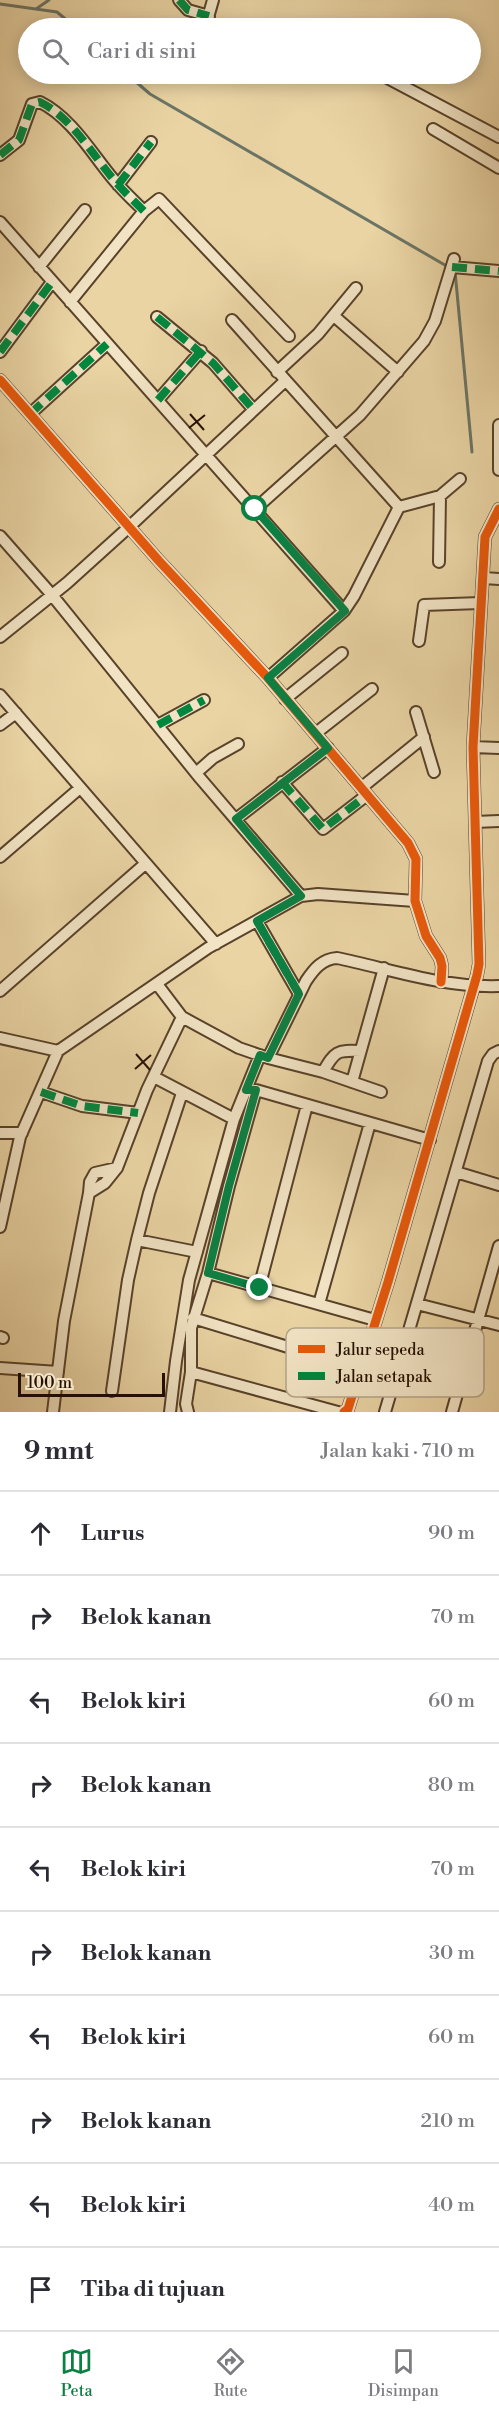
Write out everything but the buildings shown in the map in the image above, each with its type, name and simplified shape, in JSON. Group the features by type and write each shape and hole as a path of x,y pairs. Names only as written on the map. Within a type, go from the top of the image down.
{"street":[{"path":"179,0 188,10 209,16 213,0"},
{"path":"399,84 499,137"},
{"path":"0,155 19,140 29,109 32,104 40,102 53,109 69,125 118,184 144,211"},
{"path":"433,129 499,168"},
{"path":"118,184 151,142"},
{"path":"70,302 144,211 157,199 161,200 289,336"},
{"path":"39,267 85,210"},
{"path":"0,222 345,611"},
{"path":"255,509 360,415 398,372 430,332 452,267 499,271"},
{"path":"0,352 52,282"},
{"path":"277,372 318,334 356,288"},
{"path":"334,316 398,372"},
{"path":"157,317 201,351 253,409"},
{"path":"232,320 399,507"},
{"path":"30,414 107,344"},
{"path":"158,400 201,351"},
{"path":"0,380 129,527 268,678 408,843 416,859 415,901 426,936 440,958 441,982"},
{"path":"0,638 129,527 285,381"},
{"path":"499,425 499,470"},
{"path":"268,678 345,611 399,507 440,496 460,479"},
{"path":"439,562 440,496"},
{"path":"373,1328 430,1140 479,964 473,747 485,537 499,509"},
{"path":"0,536 52,595 196,772 301,896"},
{"path":"484,578 499,579"},
{"path":"419,641 424,605 480,603"},
{"path":"285,699 342,653"},
{"path":"316,733 372,689"},
{"path":"0,695 216,944"},
{"path":"158,725 204,700"},
{"path":"416,712 434,772"},
{"path":"0,725 16,713"},
{"path":"282,782 323,828 424,737"},
{"path":"196,772 213,758 238,744"},
{"path":"473,747 499,748"},
{"path":"236,819 328,748"},
{"path":"0,857 80,788"},
{"path":"475,822 499,821"},
{"path":"0,991 145,864"},
{"path":"0,1227 22,1133 58,1051 216,944 301,896 318,894 415,901"},
{"path":"257,921 299,994"},
{"path":"189,1412 186,1404 191,1372 193,1318 208,1273 251,1090 264,1056 313,971 330,958 338,958 441,982 499,986"},
{"path":"352,1082 384,968"},
{"path":"157,984 182,1017 240,1048 323,1072 381,1092"},
{"path":"52,1412 64,1321 89,1193 105,1183 117,1168 138,1113 182,1017"},
{"path":"0,1038 58,1051"},
{"path":"323,1072 331,1057 341,1051 360,1051"},
{"path":"410,1328 488,1061 493,1054 499,1051"},
{"path":"154,1077 234,1119"},
{"path":"251,1090 430,1140"},
{"path":"171,1412 183,1310 197,1252 234,1119 251,1090"},
{"path":"41,1092 82,1106 138,1113"},
{"path":"112,1391 128,1280 137,1240 149,1193 182,1093"},
{"path":"260,1288 307,1105"},
{"path":"319,1304 370,1123"},
{"path":"0,1133 22,1133"},
{"path":"456,1172 499,1185"},
{"path":"137,1240 197,1252"},
{"path":"476,1328 499,1246"},
{"path":"208,1273 375,1320"},
{"path":"417,1304 499,1325"},
{"path":"193,1318 286,1346"},
{"path":"0,1368 58,1372"},
{"path":"191,1372 338,1412"},
{"path":"344,1412 348,1409 352,1397"},
{"path":"386,1412 390,1397"},
{"path":"452,1412 456,1397"}],"waterway":[{"path":"36,9 49,0"},
{"path":"0,4 57,12 64,18"},
{"path":"138,84 150,94 450,268"},
{"path":"455,271 472,452"}],"marked path":[{"path":"179,0 188,10 209,16"},
{"path":"0,155 19,140 32,104 40,102 72,127 117,184 144,211"},
{"path":"118,185 151,142"},
{"path":"452,267 499,271"},
{"path":"0,352 52,282"},
{"path":"157,317 213,363 253,409"},
{"path":"30,414 107,344"},
{"path":"158,400 201,351"},
{"path":"158,725 204,700"},
{"path":"282,782 323,829 367,795"},
{"path":"257,921 299,994"},
{"path":"41,1092 82,1106 138,1113"}],"cycle path":[{"path":"0,380 159,561 268,678 408,843 416,859 415,901 426,936 440,958 441,982"},
{"path":"374,1328 479,964 473,747 485,537 499,509"},
{"path":"344,1412 348,1409 352,1397"}],"route":[{"path":"255,509 324,590 345,611 268,678 328,748 236,819 301,896 257,921 299,994 268,1058 260,1055 246,1090 256,1090 208,1273 260,1288"}]}
